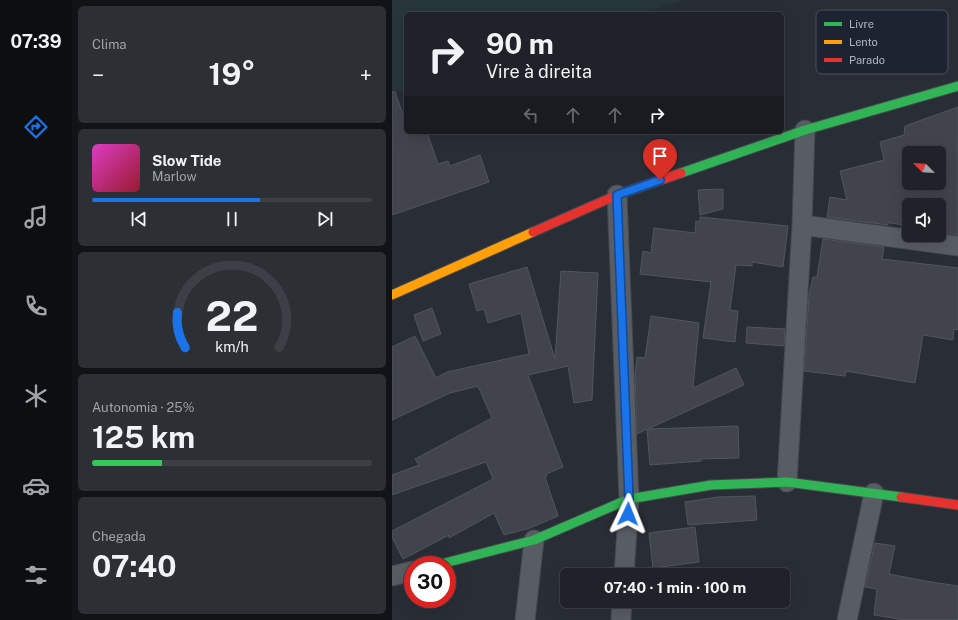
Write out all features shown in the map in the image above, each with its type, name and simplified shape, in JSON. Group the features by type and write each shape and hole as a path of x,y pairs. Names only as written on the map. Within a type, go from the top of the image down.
{"street":[{"path":"392,294 617,195 805,130 958,86"},
{"path":"787,482 802,225 805,130"},
{"path":"617,195 629,499 624,568"},
{"path":"802,225 958,246"},
{"path":"456,560 534,540 629,499 711,485 787,482 958,505"},
{"path":"847,620 874,493"},
{"path":"525,620 534,540"},
{"path":"392,576 404,573"},
{"path":"621,620 622,608"}],"shaded area":[{"path":"392,0 683,0 645,12 404,12 404,90 392,94"}],"building":[{"path":"392,92 395,92 404,117 404,134 428,134 438,164 448,161 450,166 480,155 489,182 392,215"},
{"path":"958,107 958,235 946,232 946,198 902,198 902,225 888,223 888,225 827,217 830,197 847,200 840,171 884,160 880,142 904,135 905,126"},
{"path":"723,189 723,209 700,215 698,190"},
{"path":"700,217 788,226 783,267 752,262 752,266 736,265 730,310 738,311 735,342 703,338 711,282 640,274 643,251 651,253 654,228 695,233 696,221 700,222"},
{"path":"823,239 884,247 882,259 958,268 958,330 954,329 953,340 923,335 915,383 846,371 845,376 804,371 809,295 813,277 817,277"},
{"path":"527,267 555,359 561,271 598,273 592,400 574,403 568,366 528,375 563,467 546,474 547,476 545,477 558,516 530,528 504,535 494,513 449,538 449,535 409,556 404,556 403,559 392,537 392,531 493,479 486,462 392,495 392,475 419,465 415,459 492,418 478,386 450,393 392,420 392,347 415,336 436,378 447,372 529,354 521,313 488,323 484,309 477,311 469,284"},
{"path":"432,308 441,334 423,341 414,315"},
{"path":"651,316 699,323 693,388 736,368 744,385 648,429 738,426 739,458 700,459 701,461 650,465 647,429 637,434 635,376 637,357 645,358"},
{"path":"747,327 785,329 784,346 746,343"},
{"path":"755,496 757,520 688,525 685,502 718,497"},
{"path":"695,527 699,562 653,568 649,533"},
{"path":"875,543 895,546 889,574 958,586 958,620 905,620 874,615 877,589 865,587"}],"traffic: fast":[{"path":"681,173 805,130 958,86"},
{"path":"456,560 534,540 629,499 711,485 787,482 901,497"}],"traffic: slow":[{"path":"392,295 533,232"}],"traffic: jam":[{"path":"533,232 617,195 681,173"},
{"path":"901,497 958,505"}],"route":[{"path":"628,514 629,499 617,195 660,180"}]}
